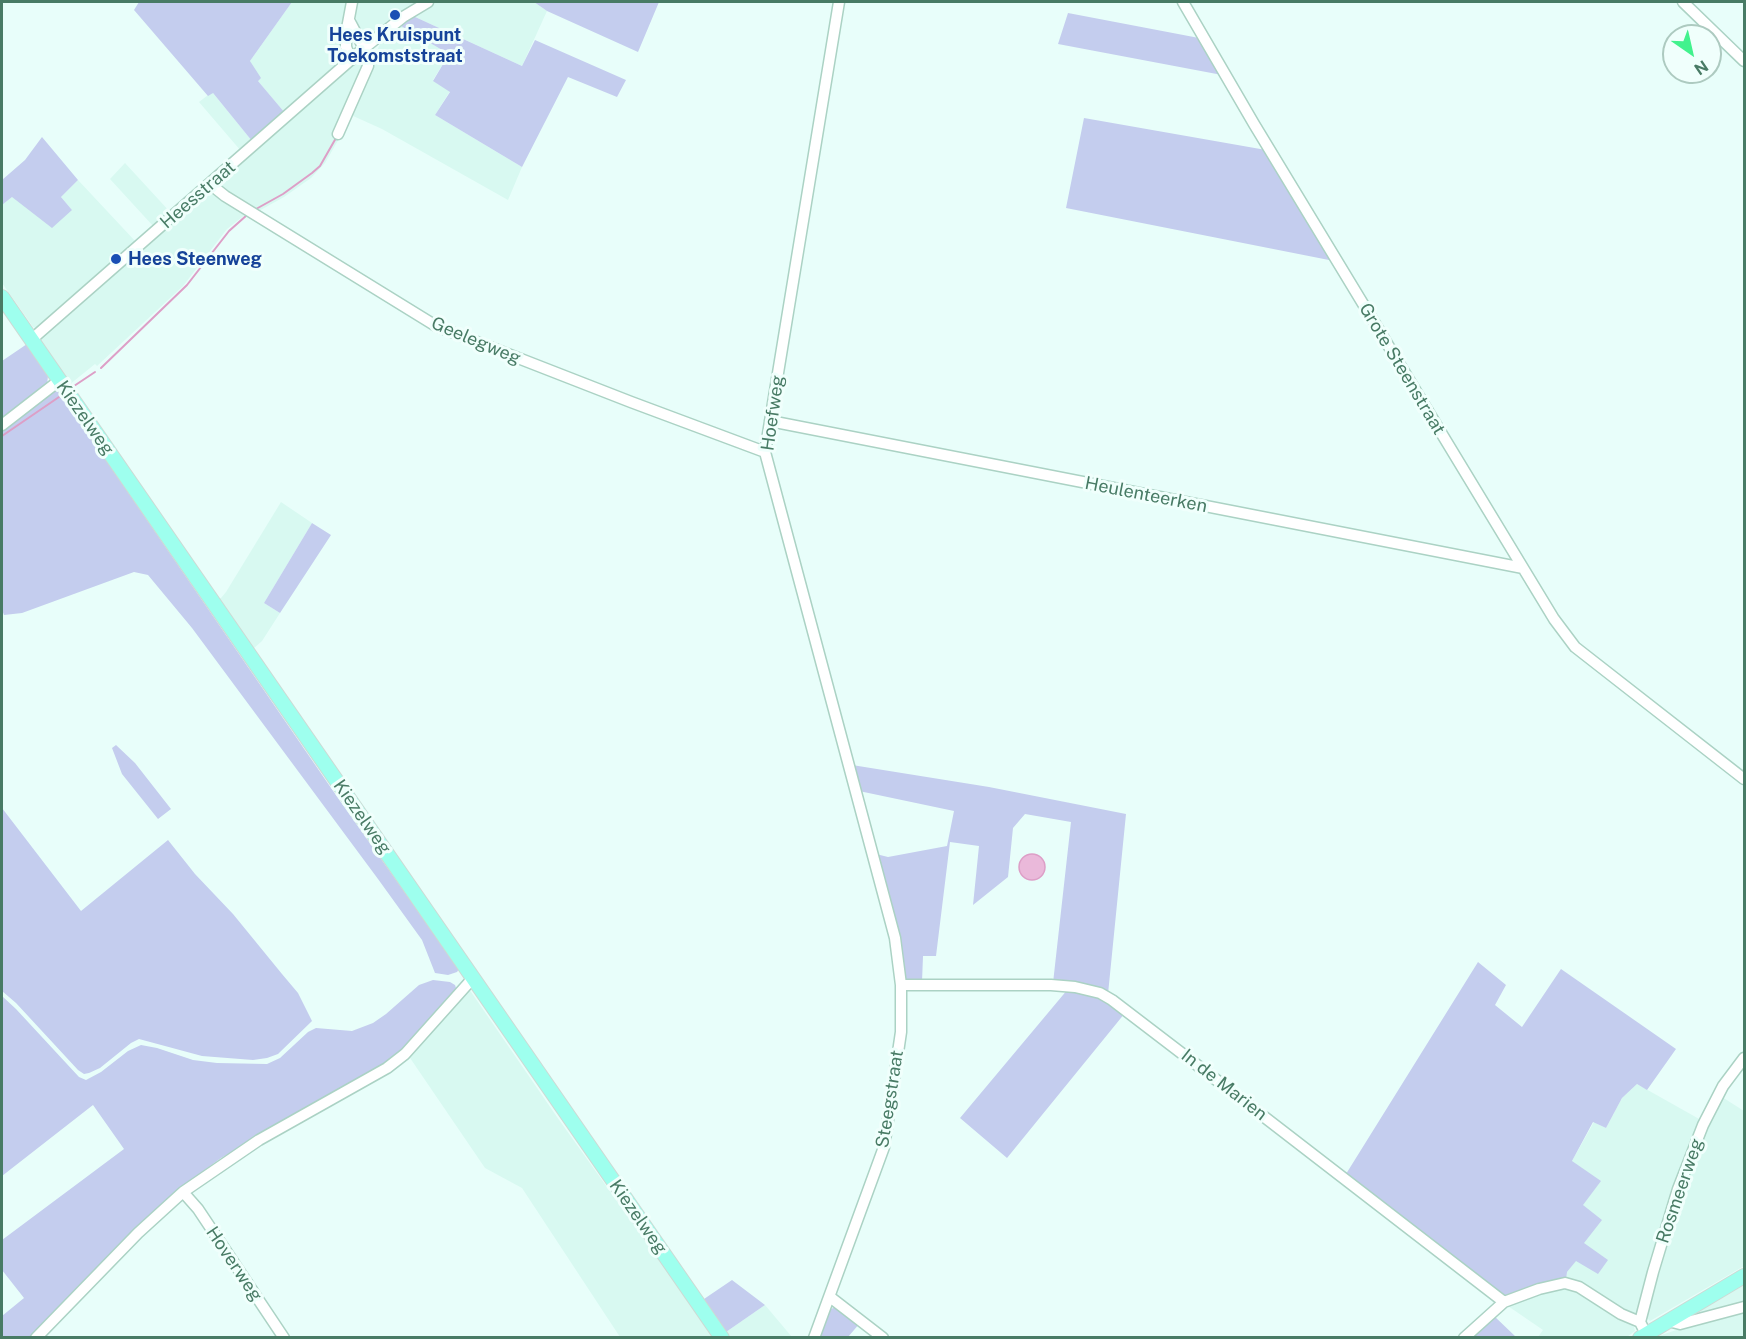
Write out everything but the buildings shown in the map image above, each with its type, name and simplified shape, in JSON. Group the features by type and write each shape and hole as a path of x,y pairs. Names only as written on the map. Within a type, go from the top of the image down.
{"main road":[{"name":"Kiezelweg","path":"2,297 722,1338"},
{"path":"1642,1331 1668,1321 1744,1276"}],"street":[{"path":"351,60 346,47 346,34 352,2"},
{"name":"Heesstraat","path":"31,340 363,49 403,17 428,2"},
{"name":"Hoefweg","path":"839,2 765,452 872,852"},
{"name":"Grote Steenstraat","path":"1183,2 1260,134 1554,619 1575,646 1744,779"},
{"path":"1683,2 1744,61"},
{"path":"338,134 368,66 368,56 349,21"},
{"name":"Geelegweg","path":"210,184 225,196 422,318 447,331 765,452"},
{"path":"2,426 60,380"},
{"name":"Heulenteerken","path":"770,421 1522,568"},
{"name":"Steegstraat","path":"814,1338 884,1147 901,1032 901,985 895,938 872,852"},
{"path":"36,1338 138,1233 183,1192 259,1140 387,1068 405,1054 473,978"},
{"name":"In de Marien","path":"901,985 1059,986 1100,993 1187,1057 1504,1302"},
{"name":"Rosmeerweg","path":"1642,1331 1665,1231 1692,1150 1723,1086 1744,1058"},
{"name":"Hoverweg","path":"183,1192 198,1209 284,1338"},
{"path":"1464,1338 1504,1302 1539,1289 1565,1284 1579,1287 1621,1314 1642,1331"},
{"path":"830,1297 884,1338"},
{"path":"1668,1321 1680,1324 1744,1307"}],"shaded area":[{"path":"139,2 292,2 250,61 261,78 258,81 285,113 252,141 213,93 208,96 134,10"},
{"path":"292,2 346,2 338,63 285,113 258,81 250,61"},
{"path":"357,2 420,2 375,32 366,35 359,30 355,14"},
{"path":"437,2 534,2 547,11 522,66 413,16"},
{"path":"534,2 659,2 638,52 547,11"},
{"path":"1068,13 1199,38 1222,75 1058,44"},
{"path":"413,16 522,66 535,40 626,80 617,97 568,77 522,167 435,115 450,92 433,81 449,54 401,26"},
{"path":"401,26 449,54 433,80 450,91 435,115 522,167 508,200 382,129 351,115 379,46 384,38"},
{"path":"361,62 363,64 340,137 325,163 311,178 257,212 222,189 223,179 350,67"},
{"path":"212,92 252,141 241,151 199,102"},
{"path":"1084,118 1266,150 1334,261 1066,208"},
{"path":"42,137 78,180 61,197 72,210 52,228 12,197 2,205 2,180 25,160"},
{"path":"125,163 171,213 154,227 110,179"},
{"path":"78,180 136,242 40,328 36,328 2,283 2,205 12,197 72,210 61,197"},
{"path":"206,194 213,194 246,214 227,229 183,286 97,366 95,364 69,385 39,342"},
{"path":"27,344 48,376 47,385 2,422 2,361"},
{"path":"57,389 340,801 459,969 457,972 448,975 435,973 422,940 192,628 148,575 134,572 22,613 4,615 2,610 2,430"},
{"path":"281,502 312,523 264,603 280,613 262,641 253,649 216,598 221,598 226,592"},
{"path":"312,523 331,535 280,613 264,603"},
{"path":"116,745 135,763 171,809 158,819 122,774 112,748"},
{"path":"852,765 989,787 1126,814 1108,994 1053,983 1071,822 1025,814 1013,828 1008,877 973,905 979,846 950,842 936,956 923,956 922,982 908,981 905,978 876,854 888,857 947,846 954,811 859,791"},
{"path":"2,808 81,911 168,840 298,993 312,1021 278,1054 267,1058 253,1060 202,1056 139,1039 100,1068 84,1074 78,1070 2,991"},
{"path":"1032,854 1041,858 1045,867 1041,876 1032,880 1023,876 1019,867 1023,858"},
{"path":"1478,962 1506,985 1495,1005 1522,1027 1561,969 1676,1049 1647,1090 1637,1084 1622,1098 1606,1128 1593,1122 1572,1161 1601,1181 1583,1205 1602,1220 1584,1243 1608,1260 1598,1274 1576,1261 1567,1272 1566,1280 1508,1296 1499,1293 1346,1174"},
{"path":"433,980 450,982 455,985 457,991 403,1052 385,1066 221,1158 155,1210 32,1337 2,1337 2,1316 24,1298 2,1270 2,1240 124,1149 93,1105 2,1176 2,996 79,1077 86,1080 101,1072 128,1051 141,1045 193,1060 267,1064 280,1058 308,1032 316,1028 352,1031 373,1023 419,985"},
{"path":"469,989 714,1337 620,1337 522,1188 485,1168 408,1055"},
{"path":"1068,989 1086,991 1125,1013 1007,1158 960,1118"},
{"path":"1637,1084 1701,1120 1652,1254 1640,1312 1634,1315 1596,1293 1566,1280 1567,1272 1584,1243 1583,1205 1572,1161 1594,1122 1606,1128 1622,1098"},
{"path":"1722,1097 1744,1111 1744,1266 1650,1321 1645,1316 1680,1193 1706,1126"},
{"path":"732,1280 765,1305 726,1332 704,1299"},
{"path":"1744,1284 1744,1303 1691,1316"},
{"path":"1566,1288 1576,1290 1612,1311 1634,1327 1635,1331 1627,1337 1538,1337 1543,1330 1505,1304 1530,1295"},
{"path":"765,1305 792,1337 731,1337 726,1332"},
{"path":"836,1307 860,1323 848,1337 817,1338 828,1310"},
{"path":"1744,1312 1744,1337 1652,1338 1692,1325"},
{"path":"1492,1314 1516,1337 1468,1338"}],"waterway":[{"path":"256,209 283,194 320,166 336,138"},
{"path":"101,368 187,285 229,231 247,215"},
{"path":"74,386 95,372"},
{"path":"2,436 59,397"}],"place":[{"name":"Hees Kruispunt Toekomststraat","path":"395,15"},
{"name":"Hees Steenweg","path":"116,259"}]}
